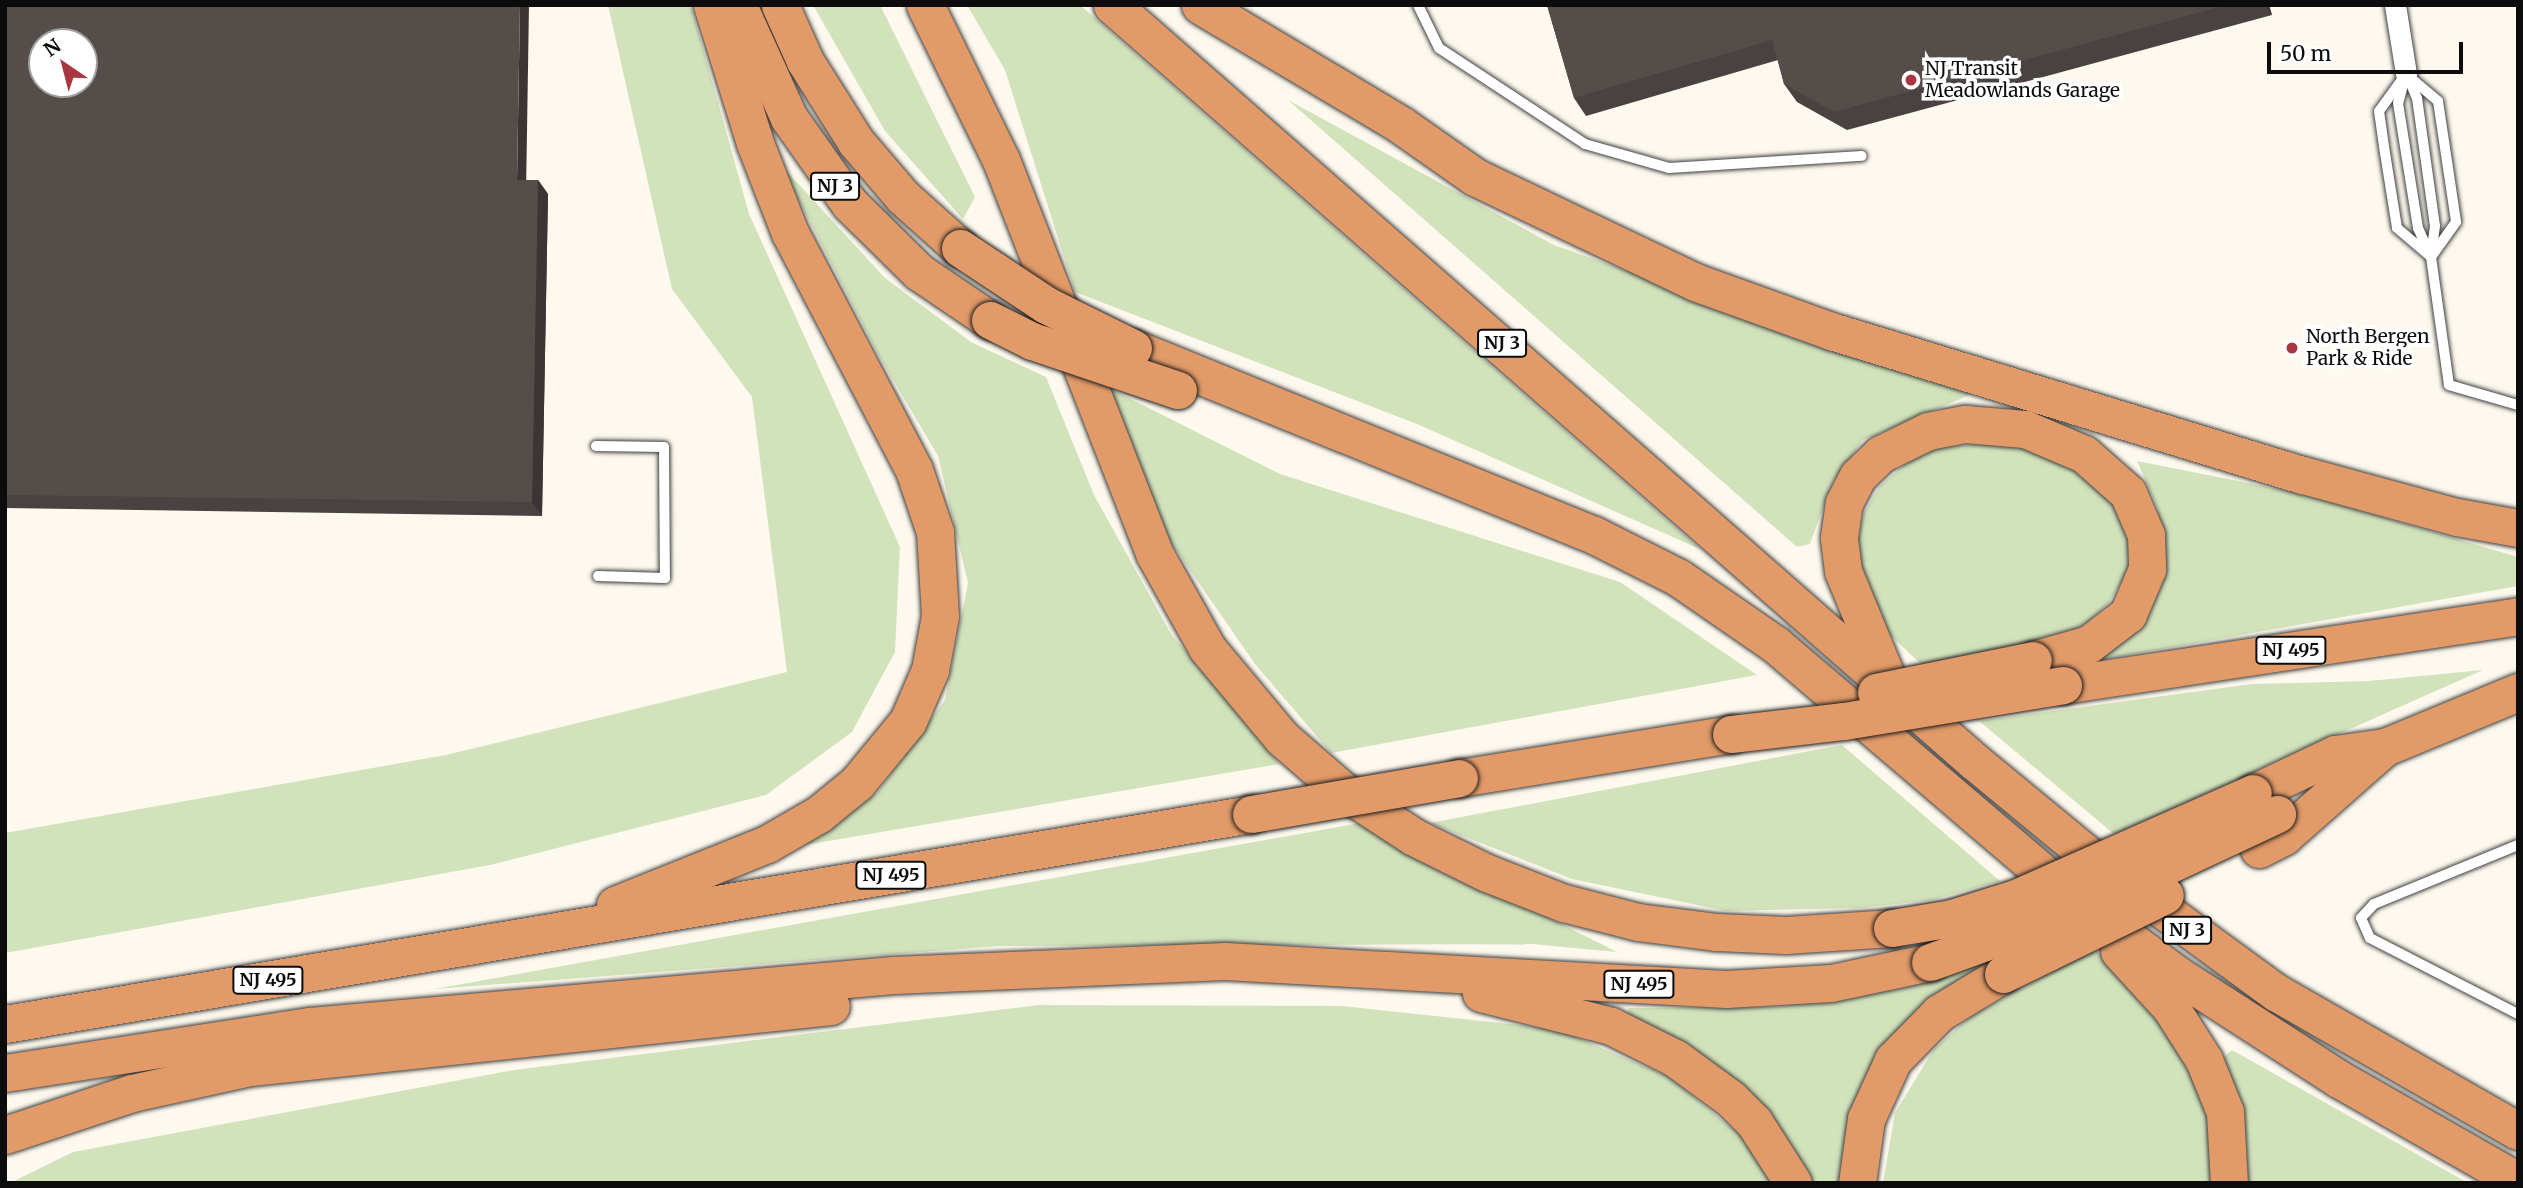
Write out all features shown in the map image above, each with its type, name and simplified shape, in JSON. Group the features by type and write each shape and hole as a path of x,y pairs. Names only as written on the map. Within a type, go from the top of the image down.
{"highway":[{"path":"531,936 715,868 819,814 876,763 908,721 936,643 942,588 927,503 900,439 790,233 755,143 712,5"},
{"name":"NJ 3","path":"738,5 789,118 843,195 919,272 989,320 1032,341 1178,390 1349,436"},
{"name":"NJ 3","path":"780,5 811,71 856,142 903,197 960,248 1046,305 1133,348 1594,535 1698,590 1852,706 2064,891 2253,1026 2518,1181"},
{"path":"925,5 1001,160 1154,553 1207,648 1282,738 1342,790 1414,837 1487,873 1564,902 1638,922 1717,932 1786,935 1892,928 1952,918 2016,898 2265,804 2335,754 2385,747"},
{"name":"NJ 3","path":"1112,5 2048,822 2237,967 2341,1033 2518,1131"},
{"path":"1200,5 1318,78 1401,125 1475,177 1695,282 1831,331 2290,471 2457,517 2518,528"},
{"path":"1249,5 1318,78"},
{"path":"1731,734 1829,701 2033,660 2089,644 2128,614 2147,569 2142,522 2116,480 2064,443 2003,425 1949,426 1910,438 1881,454 1858,475 1844,503 1839,537 1843,571 1890,684"},
{"name":"NJ 495","path":"5,1024 1459,778 1731,734 1844,722 2063,685 2518,615"},
{"name":"NJ 495","path":"1081,967 1199,961 1726,989 1831,983 1930,962 2068,912 2265,804 2349,779 2385,747 2518,692"},
{"path":"1857,1183 1866,1119 1893,1060 1939,1013 2003,974 2284,836 2349,779"},
{"path":"2064,891 2171,1008 2204,1060 2225,1112 2230,1183"},
{"path":"5,1073 367,1020 893,975 1081,967"},
{"path":"5,1135 132,1093 250,1067 895,999 1081,967"},
{"path":"1346,968 1527,1002 1644,1040 1731,1099 1773,1147 1793,1183"}],"street":[{"path":"2395,5 2406,74"}],"lane":[{"path":"1419,5 1439,48 1584,144 1669,168 1862,156"},
{"path":"2406,74 2438,101 2456,222 2431,257"},
{"path":"2406,74 2398,103 2418,228 2431,257"},
{"path":"2406,74 2379,111 2397,228 2431,257"},
{"path":"2406,74 2417,98 2434,213 2431,257 2449,385 2518,405"},
{"path":"596,446 664,447 665,578 598,576"},
{"path":"2518,845 2374,904 2361,918 2371,938 2518,1014"}],"green space":[{"path":"608,5 691,5 749,214 900,547 895,652 852,732 766,795 490,865 5,953 5,833 446,755 787,672 752,397 672,289"},
{"path":"813,5 880,5 975,197 963,219 885,131"},
{"path":"967,5 1080,5 1700,549 1417,424 1075,292 1005,70"},
{"path":"1288,100 1554,245 1972,394 1863,440 1832,483 1810,544 1797,547"},
{"path":"780,164 885,278 971,342 1046,377 1094,495 1171,634 1280,764 799,846 877,793 945,700 968,583 938,456 878,354"},
{"path":"1099,383 1280,474 1620,582 1757,675 1331,753 1255,664 1165,534"},
{"path":"1998,443 2027,446 2057,457 2101,487 2126,521 2131,550 2127,573 2109,602 2087,623 2047,644 1922,665 1890,635 1871,601 1856,549 1864,513 1880,486 1917,454 1940,447"},
{"path":"2137,461 2303,494 2518,557 2518,586 2083,663 2133,633 2151,610 2161,586 2158,509"},
{"path":"2483,670 2114,834 1979,721 2252,684 2369,681"},
{"path":"1842,745 2000,881 1931,900 1861,908 1726,911 1572,879 1430,823"},
{"path":"1360,823 1617,952 1532,944 1000,946 434,989"},
{"path":"2095,949 2173,1034 2206,1103 2212,1183 1883,1183 1895,1113 1934,1049 1971,1016"},
{"path":"1988,962 1895,1033 1864,1079 1852,1110 1841,1183 1806,1183 1626,1016 1629,1008 1778,1007 1860,994"},
{"path":"1039,1005 1342,1006 1557,1029 1669,1077 1755,1147 1775,1183 10,1183 73,1152 514,1070"},
{"path":"2232,1050 2468,1183 2244,1183 2222,1058"}],"building":[{"path":"5,5 520,5 517,180 538,180 532,502 5,495"},
{"name":"NJ Transit Meadowlands Garage","path":"1547,5 2227,5 1834,112 1784,84 1772,40 1574,98"}],"place":[{"name":"NJ Transit Meadowlands Garage","path":"1911,80"},
{"name":"North Bergen Park & Ride","path":"2292,348"}]}
